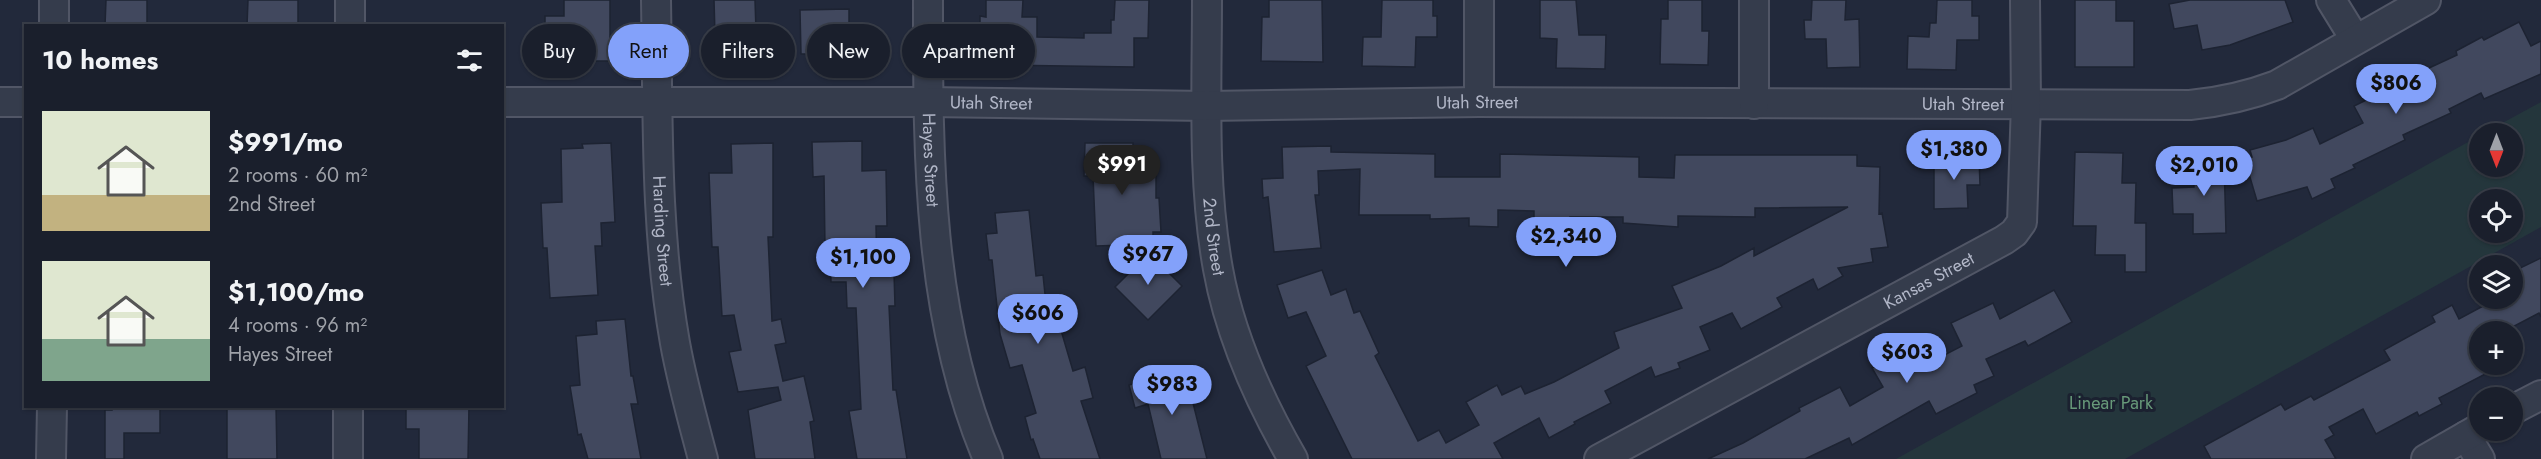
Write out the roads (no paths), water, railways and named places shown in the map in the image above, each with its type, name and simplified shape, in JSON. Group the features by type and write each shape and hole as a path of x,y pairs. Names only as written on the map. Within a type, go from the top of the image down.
{"street":[{"path":"54,0 54,24"},
{"path":"350,0 350,24"},
{"name":"Harding Street","path":"656,0 657,146 664,256 675,344 703,459"},
{"name":"Hayes Street","path":"928,0 928,102 935,235 943,297 959,372 988,459"},
{"name":"2nd Street","path":"1207,0 1208,182 1218,269 1238,343 1266,411 1293,459"},
{"path":"1479,0 1479,102"},
{"path":"1754,0 1754,104"},
{"name":"Kansas Street","path":"1599,459 2014,233 2022,222 2026,103 2025,0"},
{"path":"2331,0 2355,39"},
{"name":"Utah Street","path":"504,102 928,102 1207,106 1479,102 2190,105 2220,102 2250,95 2277,85 2426,0"},
{"path":"0,102 24,102"},
{"path":"2523,404 2541,395"},
{"path":"51,459 52,408"},
{"path":"348,408 348,459"},
{"path":"2426,459 2475,441"}],"park label":[{"name":"Linear Park","path":"2111,403"}]}
